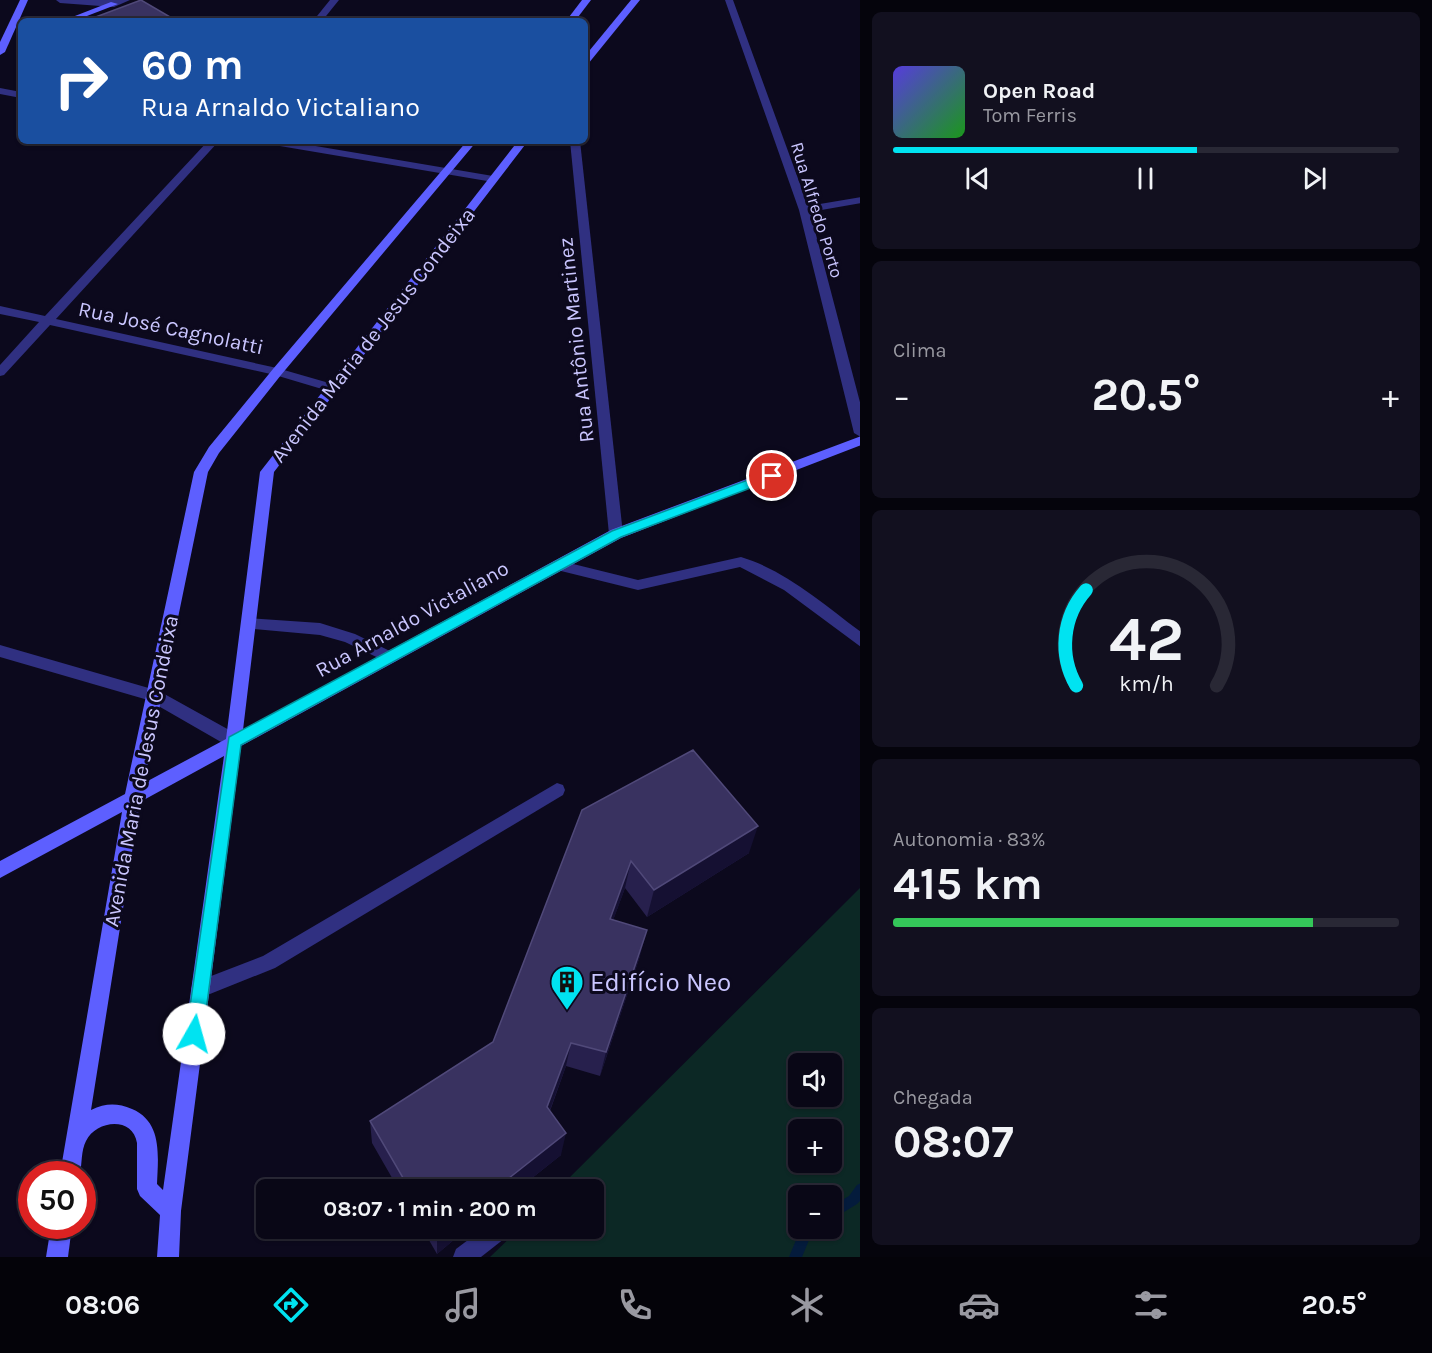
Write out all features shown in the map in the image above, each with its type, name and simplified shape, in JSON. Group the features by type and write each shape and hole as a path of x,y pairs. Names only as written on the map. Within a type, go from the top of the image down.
{"main road":[{"path":"4,49 24,0"},
{"path":"572,18 587,0"},
{"path":"588,58 636,0"},
{"path":"74,18 114,4"},
{"name":"Avenida Maria de Jesus Condeixa","path":"72,1161 132,800 201,472 214,450 277,372 470,144"},
{"name":"Avenida Maria de Jesus Condeixa","path":"168,1257 171,1211 234,741 267,472 521,144"},
{"name":"Rua Arnaldo Victaliano","path":"0,870 616,534 860,440"},
{"path":"76,1137 89,1122 104,1113 126,1116 138,1122 146,1135 147,1189 171,1211"},
{"path":"57,1257 60,1239"}],"street":[{"path":"60,0 114,4 126,0"},
{"path":"319,18 334,0"},
{"name":"Rua Alfredo Porto","path":"729,0 804,210 860,429"},
{"path":"0,91 18,94"},
{"path":"0,372 211,144"},
{"path":"286,144 493,179"},
{"name":"Rua Antônio Martinez","path":"575,144 616,534"},
{"path":"804,210 860,200"},
{"name":"Rua José Cagnolatti","path":"0,310 277,372 332,388"},
{"path":"557,565 638,585 741,562 757,567 795,590 860,640"},
{"path":"248,624 320,629 350,638 389,657"},
{"path":"0,651 153,695 234,741"},
{"path":"200,990 269,962 557,790"},
{"path":"464,1257 488,1239"}],"green space":[{"path":"860,888 860,1257 490,1257 509,1239 604,1239 604,1179 568,1179"}],"building":[{"path":"141,0 172,18 93,18"},
{"name":"Edifício Neo","path":"693,750 758,826 654,890 631,861 610,919 647,930 606,1052 571,1043 547,1107 566,1133 508,1179 404,1179 370,1121 493,1042 582,810"}],"waterway":[{"path":"842,1207 853,1200 860,1190"},
{"path":"795,1257 803,1239"}],"place":[{"name":"Edifício Neo","path":"567,1011"}],"route":[{"path":"194,1034 225,793 234,741 616,534 772,476"}]}
